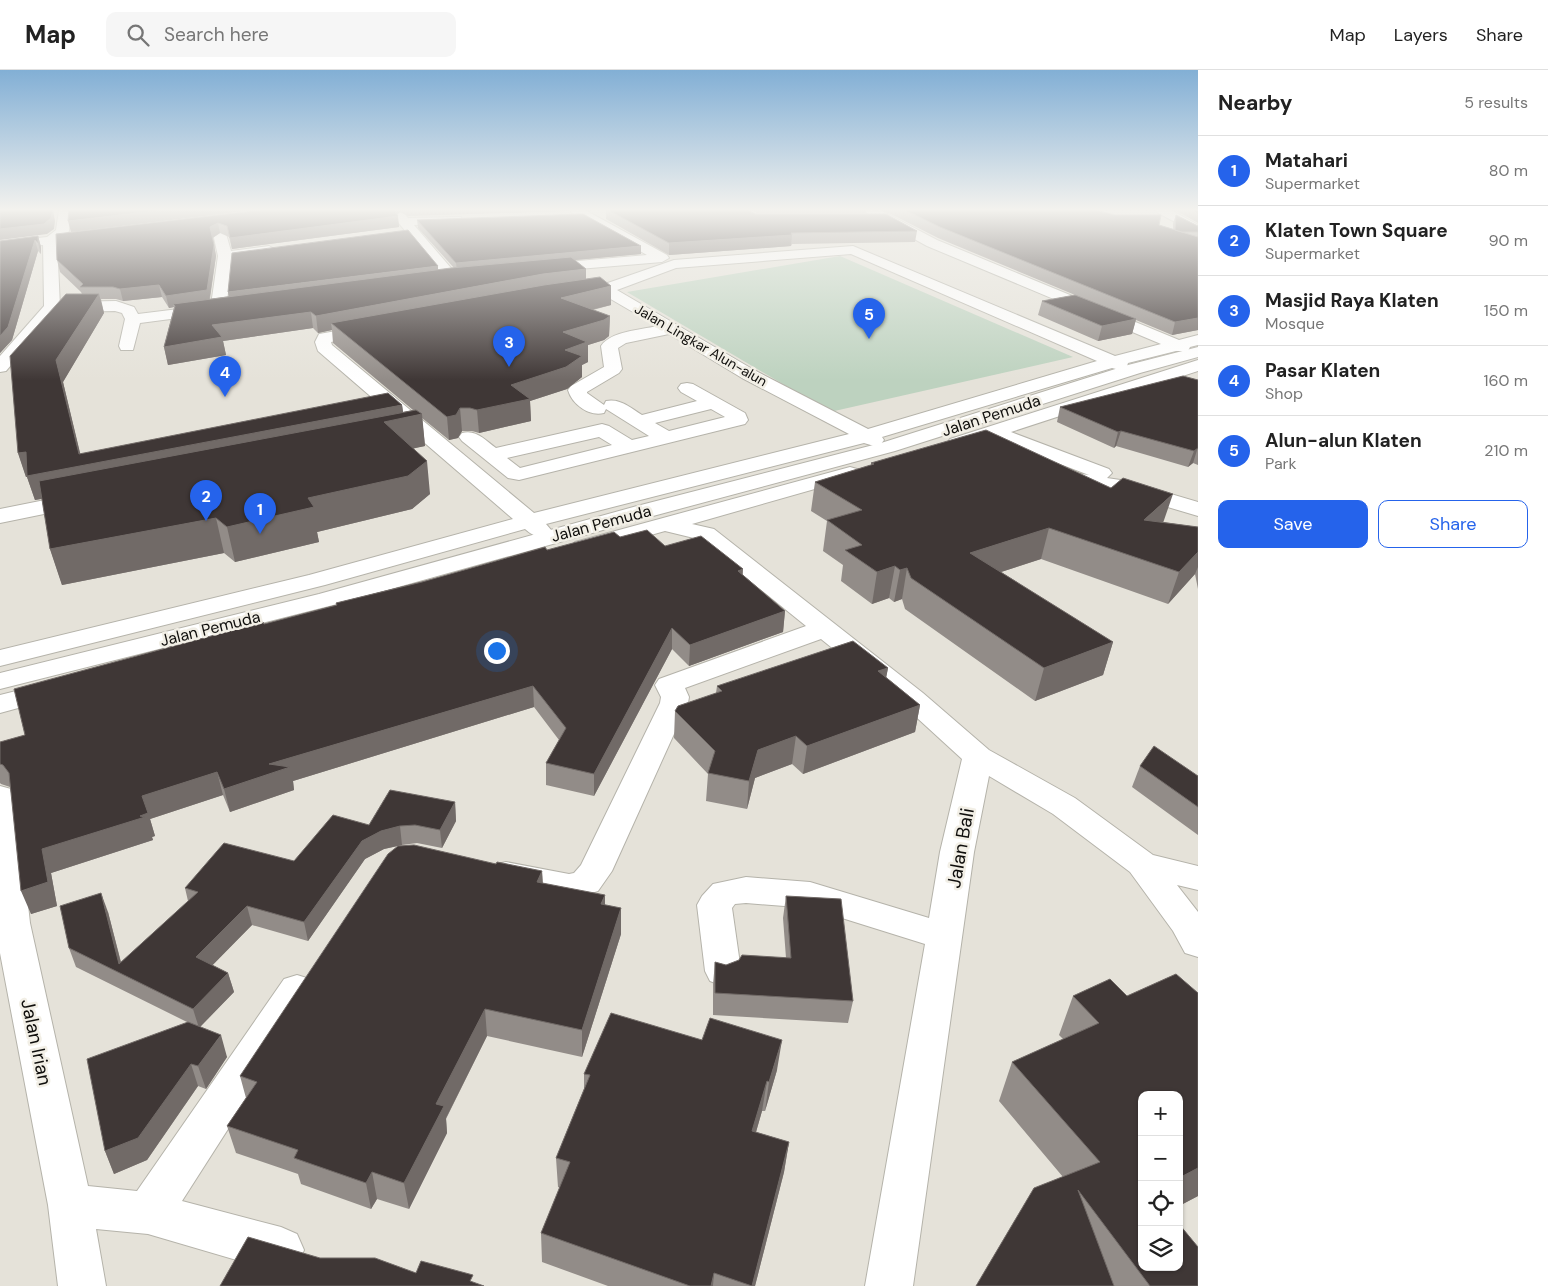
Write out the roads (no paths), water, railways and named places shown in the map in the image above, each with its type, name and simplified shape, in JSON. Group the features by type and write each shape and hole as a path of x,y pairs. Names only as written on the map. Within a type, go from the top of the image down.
{"street":[{"path":"0,367 50,310 50,267"},
{"path":"218,308 224,267"},
{"path":"442,267 452,278"},
{"path":"532,269 570,267"},
{"name":"Jalan Lingkar Alun-alun","path":"605,289 655,267"},
{"name":"Jalan Lingkar Alun-alun","path":"892,267 1113,362 1190,387"},
{"path":"989,267 1198,352"},
{"path":"434,280 469,276"},
{"path":"562,295 605,289"},
{"name":"Jalan Lingkar Alun-alun","path":"605,289 748,374 888,447"},
{"path":"50,310 127,313 235,307"},
{"path":"127,313 127,346"},
{"path":"388,326 325,338 323,342 324,347 548,538"},
{"path":"666,438 639,421 578,396 577,390 613,369 609,346 621,339 672,328"},
{"path":"0,658 322,590 530,521 866,436 1113,362 1198,340"},
{"name":"Jalan Pemuda","path":"0,681 322,590 548,538 654,517 682,501 888,447 1134,369 1198,352"},
{"path":"991,441 1158,377 1198,365"},
{"path":"469,437 514,474 519,474 738,420 738,417 687,388"},
{"path":"639,421 714,403"},
{"path":"576,413 628,448"},
{"path":"492,455 602,430"},
{"path":"396,438 425,432"},
{"path":"0,704 456,582 654,517 706,524 961,442 991,441 1101,471 1119,486"},
{"path":"1014,460 1066,478 1119,486 1198,509"},
{"path":"707,476 728,488"},
{"path":"0,516 96,497"},
{"path":"682,501 826,628 914,699 978,757 1064,806 1142,864 1186,922 1198,943"},
{"path":"480,869 569,887 586,882 595,871 674,703 675,697 670,685 701,672 826,628"},
{"name":"Jalan Bali","path":"889,1286 958,852 978,757"},
{"name":"Jalan Irian","path":"0,796 12,923 70,1206 82,1286"},
{"path":"1142,864 1198,878"},
{"path":"723,971 714,905 725,893 746,890 810,895 844,904 945,937"},
{"path":"148,1213 312,968"},
{"path":"70,1206 148,1213 317,1260"}],"place":[{"name":"Alun-alun Klaten","path":"869,339"},
{"name":"Masjid Raya Klaten","path":"509,367"},
{"name":"Pasar Klaten","path":"225,397"},
{"name":"Klaten Town Square","path":"206,521"},
{"name":"Matahari","path":"260,534"}]}
